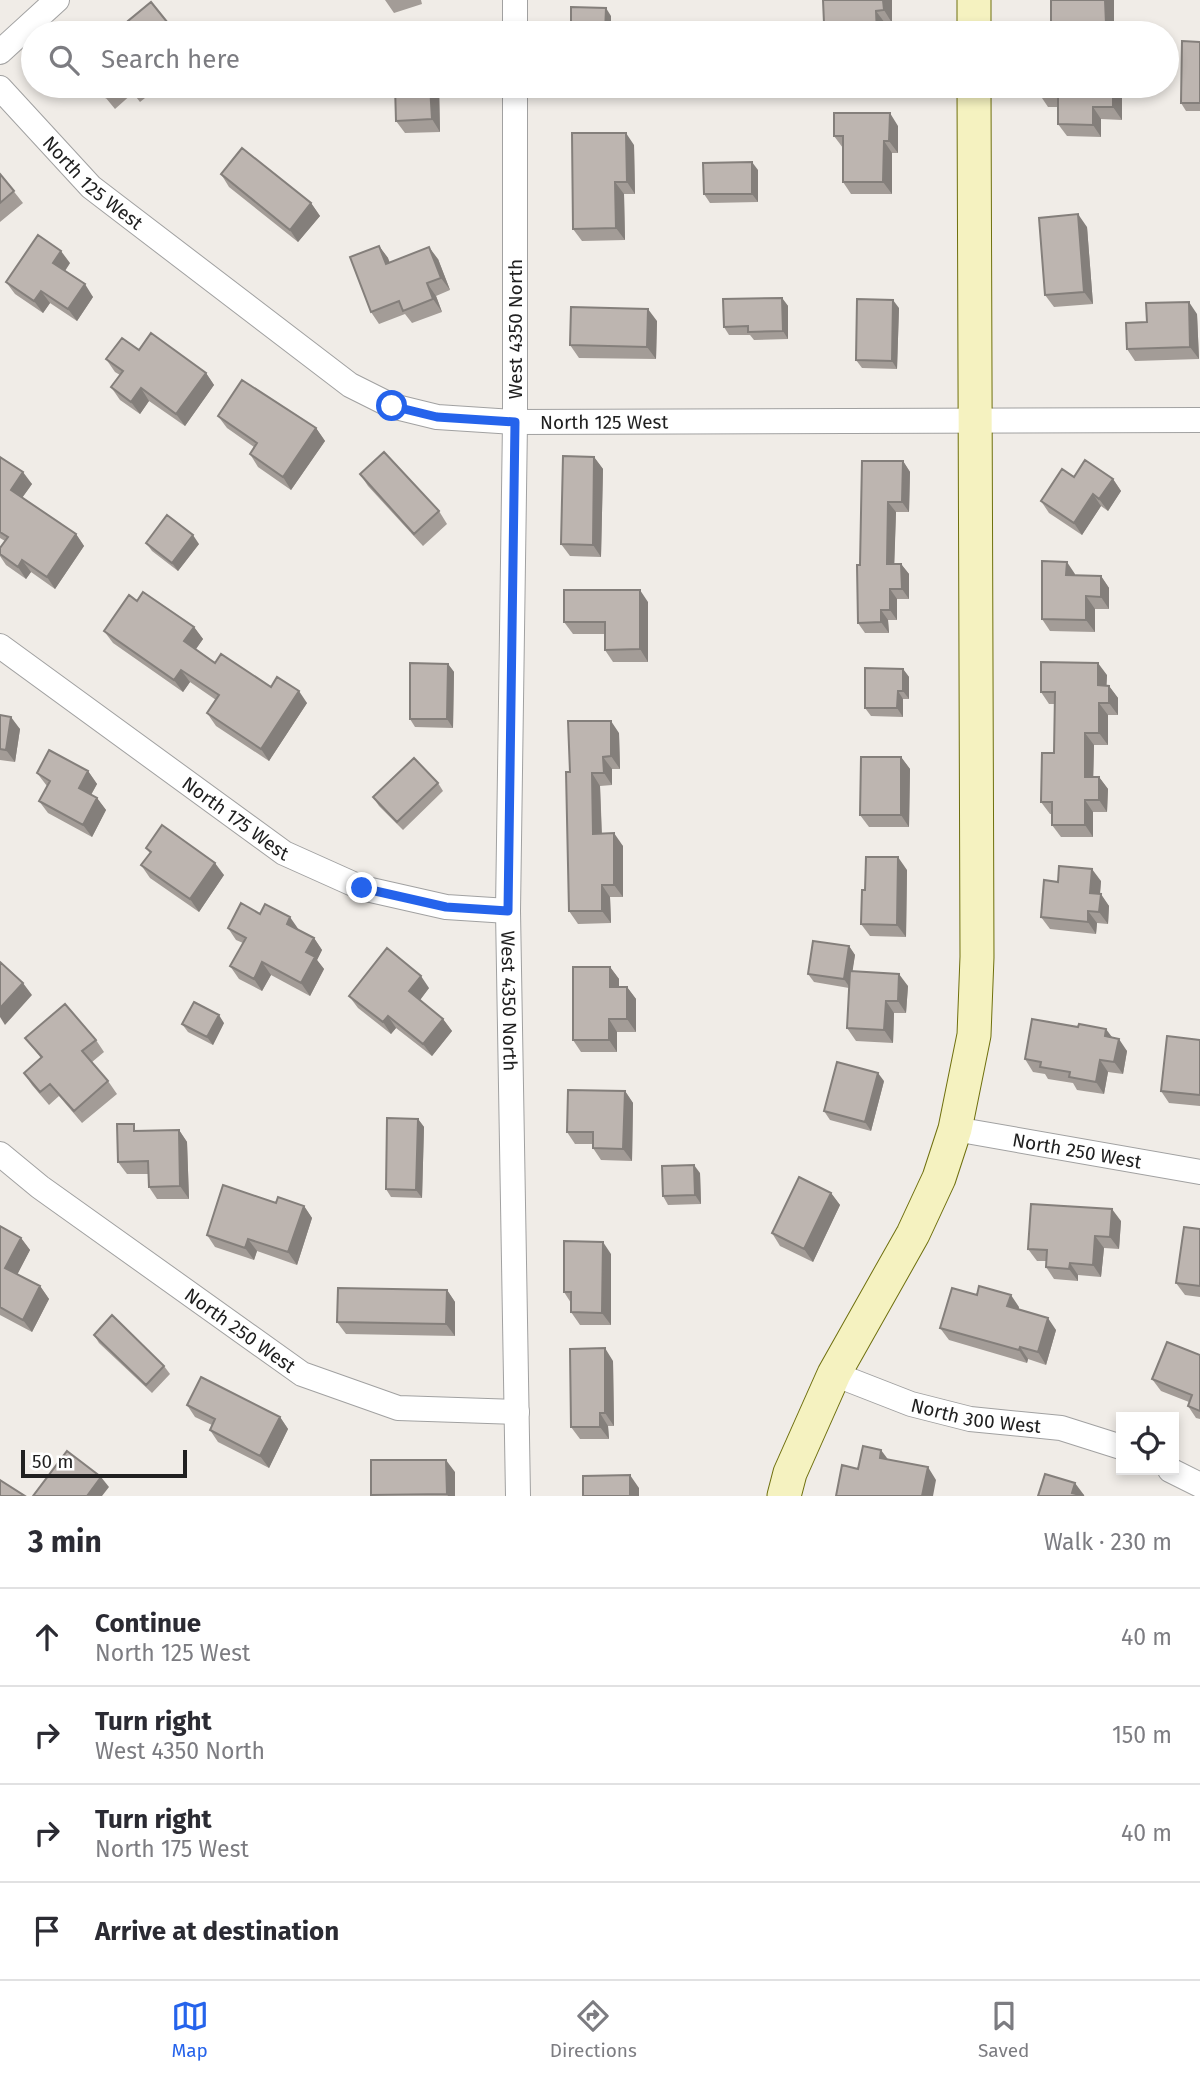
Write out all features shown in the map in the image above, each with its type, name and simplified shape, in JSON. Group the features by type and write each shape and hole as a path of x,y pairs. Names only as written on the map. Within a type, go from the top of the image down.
{"street":[{"path":"34,21 57,0"},
{"path":"515,21 516,0"},
{"path":"974,0 974,21"},
{"path":"0,52 21,33"},
{"name":"North 125 West","path":"0,88 90,187 349,385 392,406 437,417 515,422 1200,419"},
{"name":"West 4350 North","path":"515,98 515,422 508,911 517,1496"},
{"path":"784,1496 790,1473 834,1374 913,1234 939,1178 955,1129 974,1035 977,957 974,98"},
{"name":"North 175 West","path":"0,646 284,853 362,888 446,907 508,911"},
{"name":"North 250 West","path":"955,1129 1200,1172"},
{"name":"North 250 West","path":"0,1154 40,1187 302,1374 398,1408 517,1412"},
{"name":"North 300 West","path":"834,1374 911,1404 970,1419 1061,1428 1116,1445"},
{"path":"1179,1474 1200,1485"}],"building":[{"path":"823,0 883,0 884,10 876,11 876,21 824,21"},
{"path":"1051,0 1105,0 1106,21 1051,21"},
{"path":"151,2 166,21 128,21"},
{"path":"571,7 606,8 605,21 571,21"},
{"path":"1182,41 1200,42 1200,103 1181,103"},
{"path":"395,98 431,98 432,119 396,121"},
{"path":"1058,98 1113,98 1113,107 1093,107 1093,125 1058,124"},
{"path":"834,113 890,113 889,141 884,141 883,182 843,182 843,136 834,136"},
{"path":"572,133 626,133 627,182 615,182 616,228 573,229"},
{"path":"242,148 311,203 290,230 221,174"},
{"path":"752,162 752,194 704,194 703,163"},
{"path":"0,174 14,191 0,203"},
{"path":"1078,214 1084,292 1045,295 1039,218"},
{"path":"38,235 61,251 53,263 85,284 68,309 41,291 34,301 6,282"},
{"path":"379,246 386,264 429,247 441,278 427,283 433,299 403,311 399,301 371,312 350,257"},
{"path":"782,298 783,331 748,332 748,326 724,327 723,299"},
{"path":"857,299 893,300 892,361 856,360"},
{"path":"1189,302 1190,347 1127,349 1126,323 1147,322 1146,303"},
{"path":"571,307 648,309 647,347 570,345"},
{"path":"151,333 206,373 176,414 141,388 131,402 111,387 123,371 106,359 122,338 139,350"},
{"path":"242,380 316,428 283,477 250,454 257,443 218,416"},
{"path":"384,452 439,511 414,534 360,474"},
{"path":"563,456 594,457 593,545 561,544"},
{"path":"0,457 23,472 11,490 76,534 47,577 22,560 18,567 0,554 0,548 8,537 0,532"},
{"path":"1085,460 1113,479 1099,499 1093,494 1074,523 1041,501 1062,469 1074,477"},
{"path":"862,461 903,461 902,502 888,502 887,564 901,564 902,589 890,589 890,610 881,610 881,622 858,623 857,565 860,565"},
{"path":"167,515 193,535 172,563 146,543"},
{"path":"1042,561 1067,562 1066,575 1101,576 1101,597 1086,596 1086,620 1042,619"},
{"path":"564,590 640,590 640,649 605,650 605,622 564,622"},
{"path":"143,592 194,627 184,641 215,663 221,654 271,687 277,677 299,691 261,749 207,713 219,695 181,670 174,680 104,631 129,595 137,601"},
{"path":"1041,662 1098,663 1098,685 1109,686 1109,703 1099,703 1099,733 1085,733 1085,777 1099,777 1099,800 1085,800 1085,825 1052,825 1052,802 1041,802 1042,753 1054,753 1055,692 1041,692"},
{"path":"410,663 448,664 447,719 410,719"},
{"path":"865,668 903,669 903,691 898,691 897,708 865,708"},
{"path":"0,715 11,717 6,750 0,749"},
{"path":"568,721 611,721 611,756 603,757 604,773 592,773 593,834 614,833 614,885 602,885 602,911 569,911 566,772 570,772"},
{"path":"49,750 88,771 79,788 97,798 83,825 39,801 50,781 37,773"},
{"path":"861,757 901,757 901,815 860,815"},
{"path":"414,758 438,783 397,822 373,797"},
{"path":"162,825 215,863 190,899 141,865 151,852 146,848"},
{"path":"866,857 898,857 897,925 861,924"},
{"path":"1059,866 1092,869 1090,893 1101,894 1099,912 1088,911 1088,922 1041,917 1044,880 1058,882"},
{"path":"241,903 260,914 265,904 290,917 287,924 314,938 306,952 315,957 301,983 262,962 254,979 230,966 246,938 228,928"},
{"path":"813,941 849,946 844,979 808,974"},
{"path":"387,948 421,976 409,991 443,1019 423,1044 388,1016 383,1022 349,996"},
{"path":"0,962 23,983 0,1008"},
{"path":"573,967 610,967 610,987 627,987 627,1019 609,1019 609,1040 573,1040"},
{"path":"850,971 899,974 898,1001 886,1001 884,1030 847,1028"},
{"path":"194,1002 219,1015 207,1037 182,1024"},
{"path":"65,1004 96,1040 82,1051 108,1081 74,1111 50,1084 40,1092 24,1073 42,1057 25,1038"},
{"path":"1032,1019 1106,1029 1105,1036 1119,1039 1114,1062 1100,1060 1096,1082 1069,1077 1070,1072 1040,1067 1041,1062 1025,1059"},
{"path":"1167,1036 1200,1040 1200,1095 1161,1091"},
{"path":"837,1062 878,1073 865,1122 824,1111"},
{"path":"568,1090 625,1091 623,1149 593,1148 593,1132 567,1132"},
{"path":"387,1118 418,1119 416,1190 386,1189"},
{"path":"117,1124 134,1124 134,1131 179,1130 180,1186 149,1187 148,1161 118,1162"},
{"path":"694,1165 695,1195 663,1196 662,1166"},
{"path":"799,1177 831,1193 804,1249 772,1233"},
{"path":"223,1185 276,1203 278,1197 304,1206 288,1252 248,1239 245,1248 207,1235"},
{"path":"1031,1204 1112,1209 1110,1237 1095,1236 1093,1265 1070,1263 1069,1269 1046,1267 1047,1250 1028,1249"},
{"path":"0,1226 21,1238 5,1268 40,1286 23,1320 0,1307"},
{"path":"1184,1227 1200,1229 1200,1286 1176,1283"},
{"path":"564,1241 603,1242 602,1313 571,1312 571,1292 564,1292"},
{"path":"979,1286 1011,1295 1007,1306 1048,1318 1038,1352 1020,1347 1019,1350 940,1328 952,1288 977,1295"},
{"path":"338,1288 447,1290 446,1324 337,1322"},
{"path":"112,1315 164,1366 146,1385 94,1335"},
{"path":"1167,1342 1200,1355 1200,1411 1188,1406 1192,1395 1152,1379"},
{"path":"605,1348 605,1413 600,1413 600,1427 571,1427 570,1349"},
{"path":"201,1377 280,1417 260,1456 210,1430 215,1419 187,1405"},
{"path":"863,1446 881,1450 880,1458 928,1467 922,1496 836,1496 842,1465 858,1469"},
{"path":"67,1451 101,1477 87,1496 33,1496"},
{"path":"371,1460 446,1460 447,1494 371,1495"},
{"path":"1045,1474 1075,1483 1072,1493 1084,1496 1038,1496"},
{"path":"630,1475 630,1496 583,1496 583,1476"},
{"path":"0,1480 25,1496 0,1496"}],"route":[{"path":"362,888 446,907 508,911 515,422 437,417 392,406"}]}
